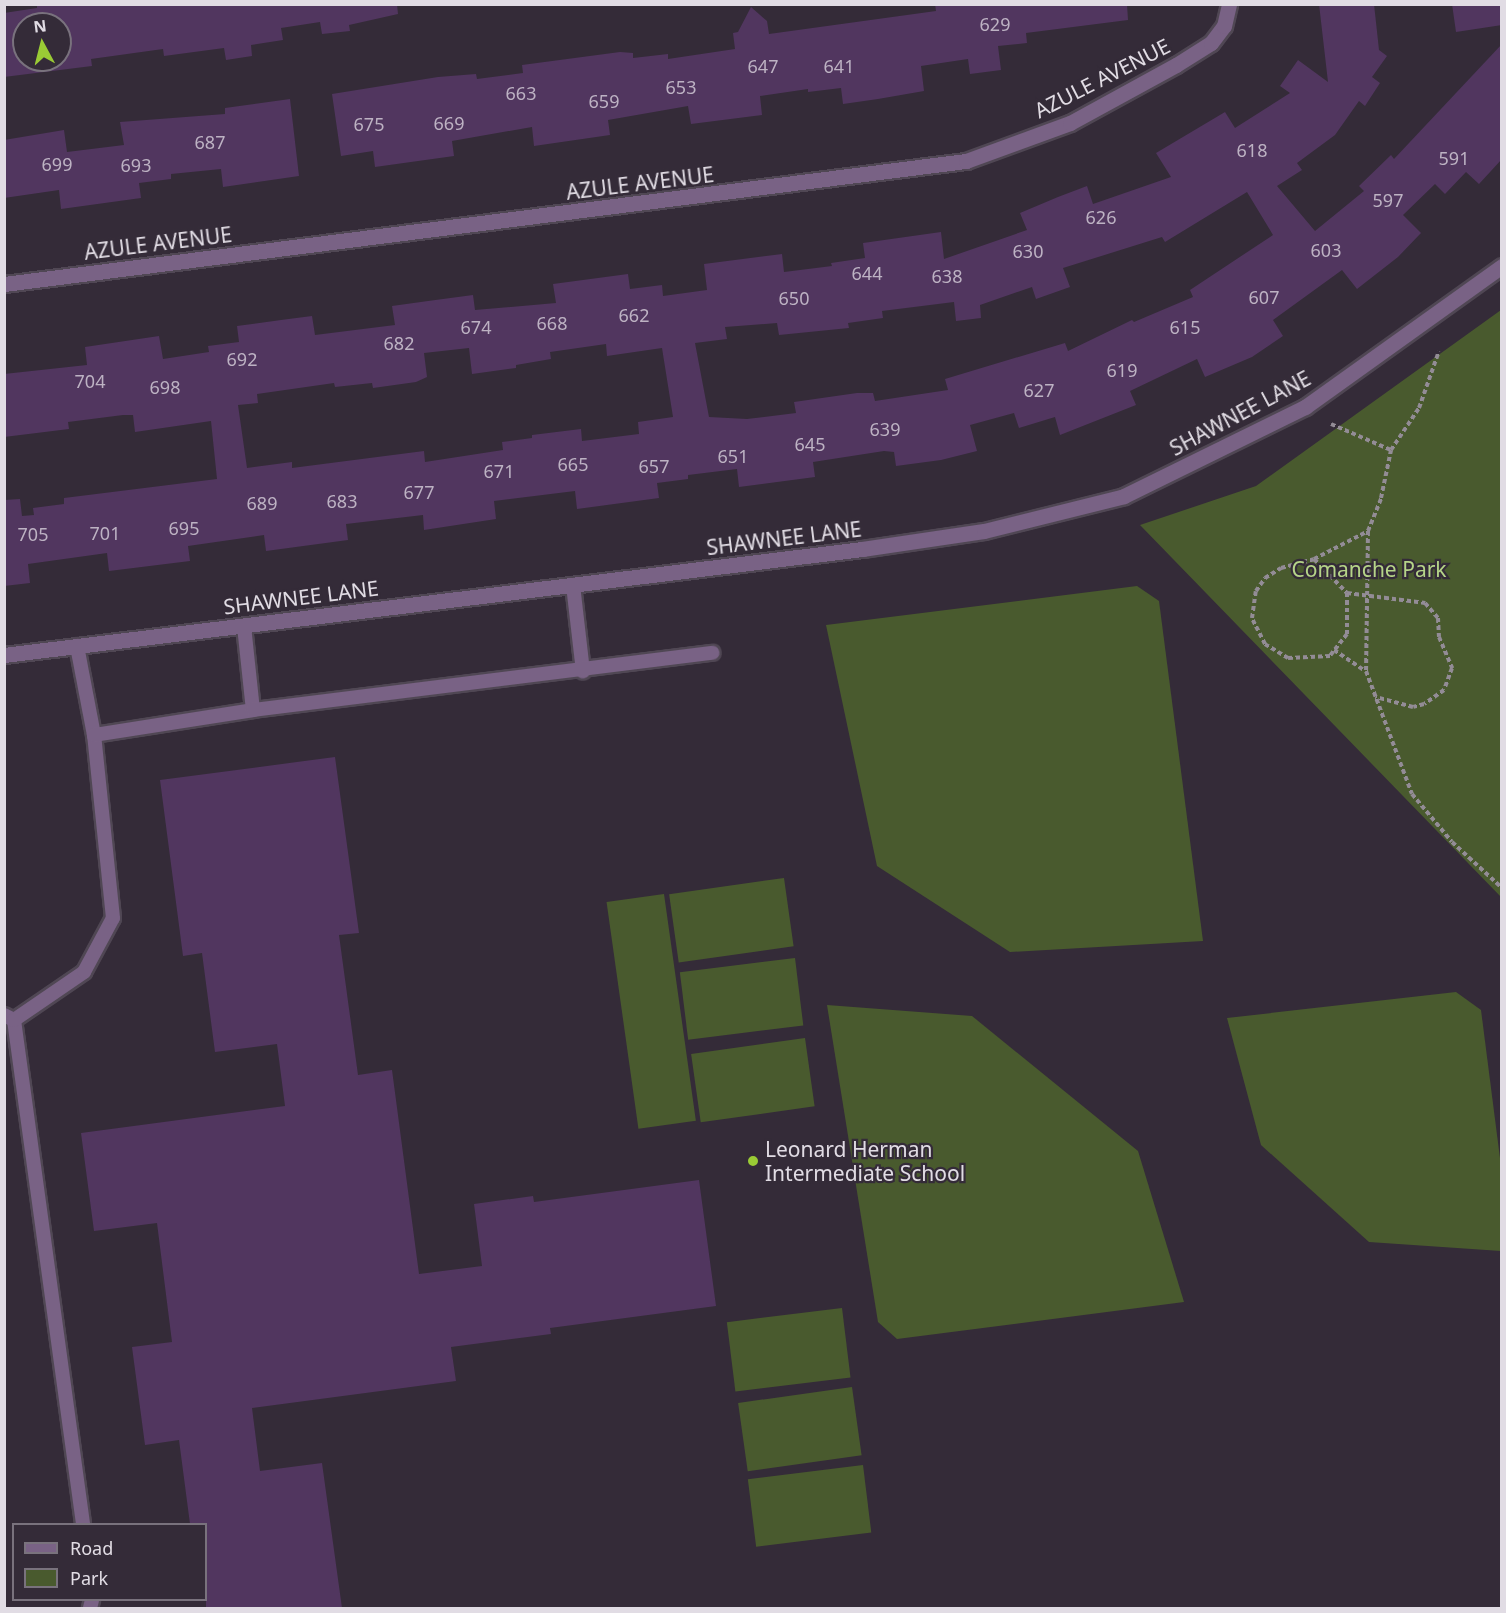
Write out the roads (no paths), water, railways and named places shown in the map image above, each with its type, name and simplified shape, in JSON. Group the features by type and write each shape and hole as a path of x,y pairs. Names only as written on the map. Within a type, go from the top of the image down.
{"street":[{"name":"AZULE AVENUE","path":"4,284 966,161 1070,123 1176,65 1211,43 1224,26 1229,4"},
{"name":"SHAWNEE LANE","path":"4,655 573,585 984,531 1124,496 1305,407 1502,266"}],"lane":[{"path":"573,585 583,671"},
{"path":"244,626 253,710"},
{"path":"76,646 94,735 113,918 84,972 9,1017 83,1523"},
{"path":"94,735 157,728 253,710 583,671 712,653"}],"place":[{"name":"Leonard Herman Intermediate School","path":"753,1161"}],"park label":[{"name":"Comanche Park","path":"1369,569"}]}
